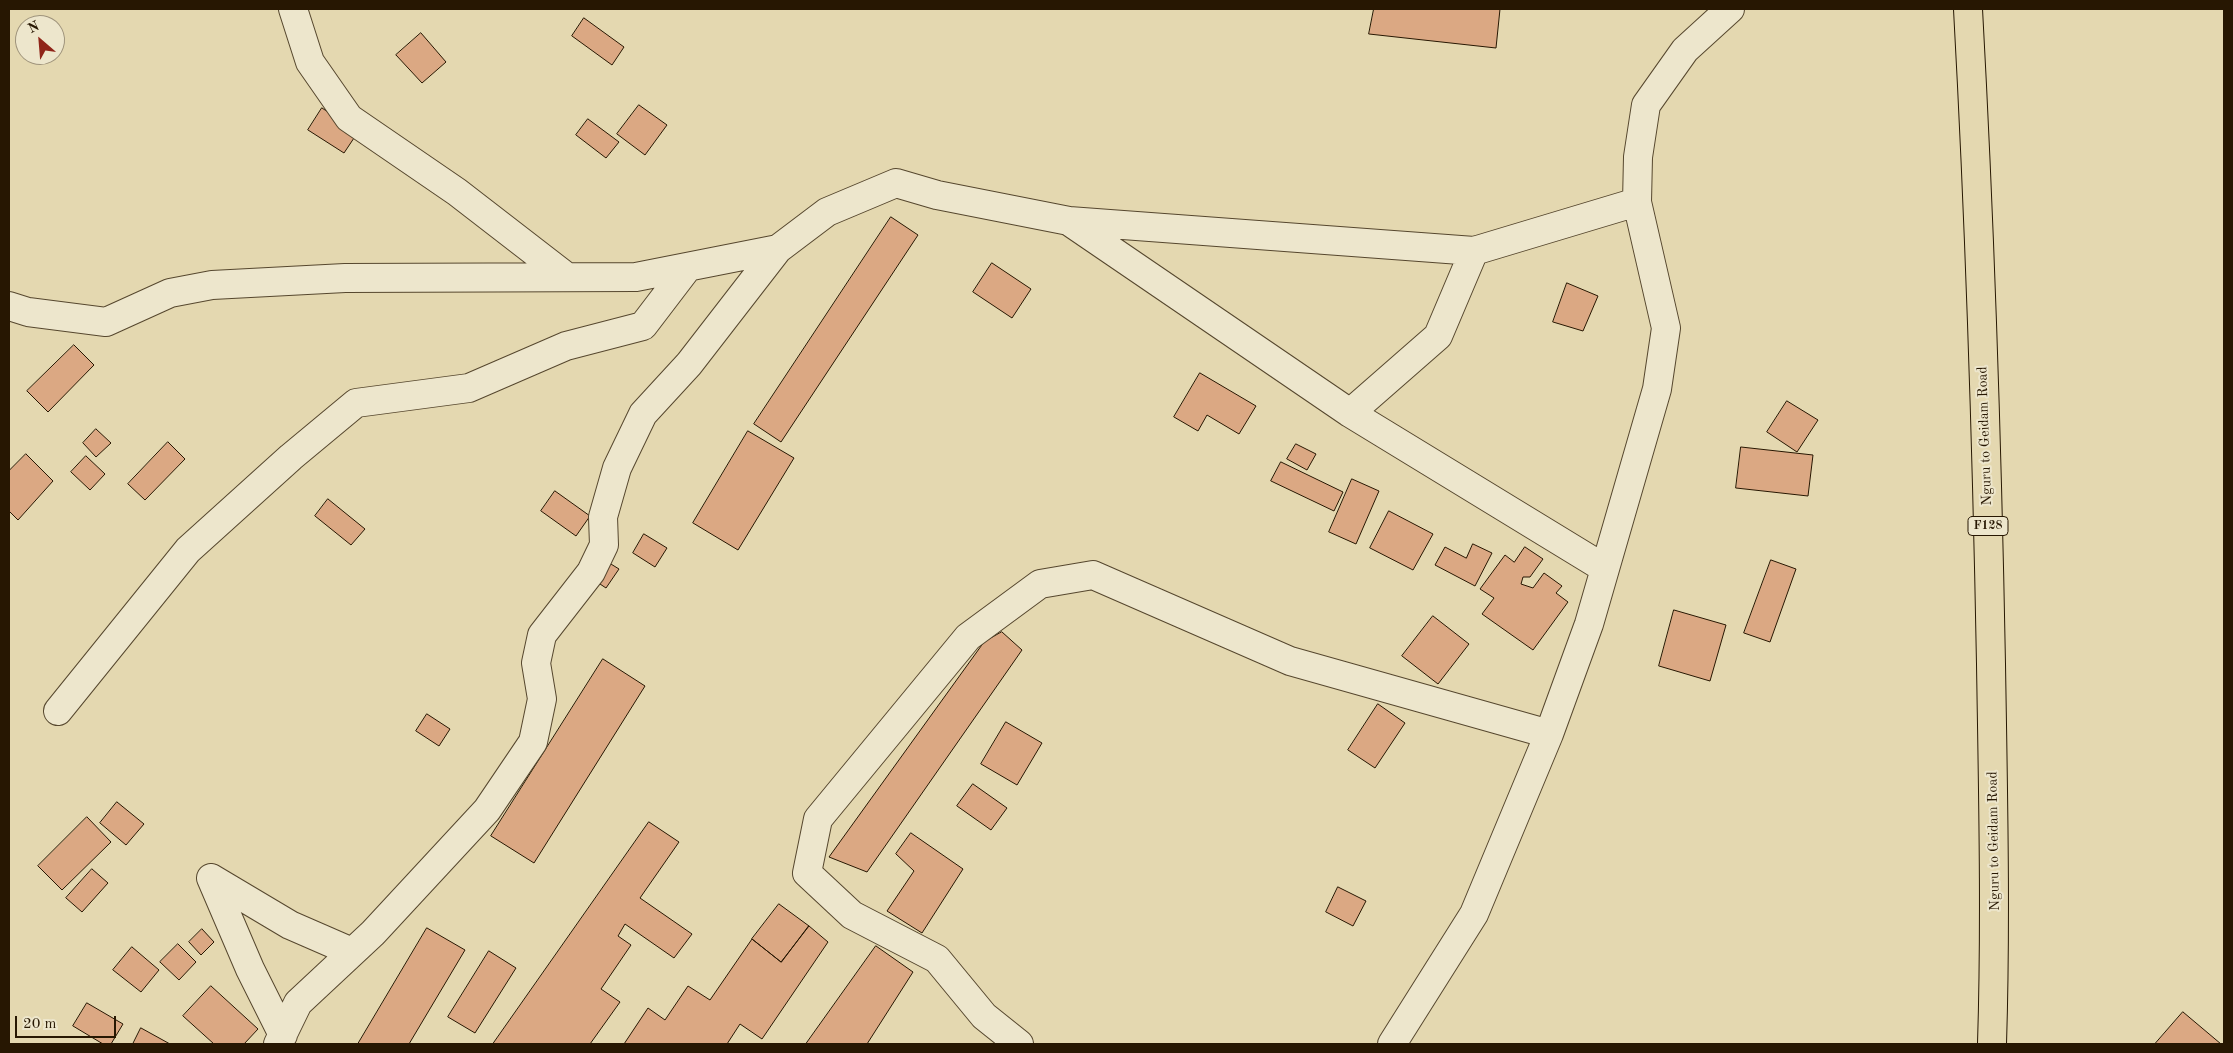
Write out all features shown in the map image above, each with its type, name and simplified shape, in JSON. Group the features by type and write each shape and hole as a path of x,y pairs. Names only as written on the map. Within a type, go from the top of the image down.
{"main road":[{"name":"Nguru to Geidam Road","path":"1968,9 1977,166 1990,576 1996,938 1992,1044"}],"street":[{"path":"294,9 310,62 349,118 457,192 567,277"},
{"path":"1392,1044 1474,914 1549,734 1588,624 1657,389 1666,328 1637,202 1638,157 1646,105 1685,50 1730,9"},
{"path":"280,1039 298,1003 373,933 487,810 533,742 542,699 536,663 542,635 591,572 604,545 603,517 617,468 643,414 689,364 778,249 827,212 896,183 937,195 1069,221 1474,251 1637,202"},
{"path":"1069,221 1350,413 1604,568"},
{"path":"9,306 28,312 106,322 170,293 212,285 345,278 636,277 778,249"},
{"path":"1350,413 1438,336 1474,251"},
{"path":"58,711 188,550 291,457 356,403 469,388 566,346 643,326 688,267"},
{"path":"1019,1044 984,1016 937,960 852,915 807,873 818,819 968,637 1040,584 1093,575 1290,661 1549,734"},
{"path":"280,1039 211,878 290,925 352,952"}],"building":[{"path":"1374,9 1500,9 1496,48 1369,34"},
{"path":"584,18 624,47 612,65 572,36"},
{"path":"421,33 446,62 422,83 396,55"},
{"path":"639,105 667,125 645,155 617,134"},
{"path":"322,108 358,132 344,153 308,130"},
{"path":"588,119 619,142 606,158 576,135"},
{"path":"891,217 918,235 781,442 754,424"},
{"path":"992,263 1031,289 1012,318 973,292"},
{"path":"1567,283 1598,296 1583,331 1553,322"},
{"path":"74,345 94,365 48,412 27,391"},
{"path":"1200,373 1256,406 1239,434 1207,415 1198,431 1174,417"},
{"path":"1787,401 1818,420 1797,452 1767,432"},
{"path":"96,429 111,443 96,457 83,443"},
{"path":"748,431 794,458 738,550 693,523"},
{"path":"168,442 185,459 145,500 128,484"},
{"path":"1296,444 1316,454 1307,470 1287,459"},
{"path":"1741,447 1813,455 1808,496 1736,488"},
{"path":"26,454 53,481 18,520 9,511 9,471"},
{"path":"86,456 105,474 90,490 71,472"},
{"path":"1281,462 1343,492 1334,511 1271,481"},
{"path":"1352,479 1379,491 1356,544 1329,532"},
{"path":"555,491 590,516 576,536 541,511"},
{"path":"328,499 365,529 351,545 315,516"},
{"path":"1389,511 1433,534 1413,570 1370,548"},
{"path":"644,534 667,548 655,567 633,553"},
{"path":"1473,544 1492,553 1475,586 1435,565 1445,547 1466,558"},
{"path":"1525,547 1543,559 1530,577 1523,577 1521,584 1533,588 1544,573 1562,586 1556,593 1568,602 1533,650 1482,614 1494,598 1480,589 1505,555 1514,562"},
{"path":"1771,560 1796,569 1770,642 1744,633"},
{"path":"606,561 619,569 606,588 594,580"},
{"path":"1674,610 1726,625 1710,681 1659,666"},
{"path":"1433,616 1469,644 1438,684 1402,656"},
{"path":"1002,632 1022,650 867,872 829,857 984,642"},
{"path":"603,659 645,686 534,863 491,836"},
{"path":"1378,704 1405,723 1375,768 1348,750"},
{"path":"427,714 450,729 439,746 416,731"},
{"path":"1006,722 1042,743 1017,785 981,764"},
{"path":"973,784 1007,808 991,830 957,806"},
{"path":"117,802 144,824 126,845 100,823"},
{"path":"87,817 111,842 62,890 38,866"},
{"path":"649,822 679,842 640,898 692,934 674,958 625,924 618,936 631,945 601,989 620,1002 590,1044 493,1044"},
{"path":"911,833 963,869 922,933 887,911 914,871 896,854"},
{"path":"92,869 108,883 82,912 66,898"},
{"path":"1338,887 1366,901 1353,926 1326,912"},
{"path":"779,904 809,926 781,962 752,939"},
{"path":"809,926 828,942 762,1039 740,1024 727,1044 624,1044 648,1008 665,1020 688,986 710,1000 752,939 781,962"},
{"path":"427,928 465,950 409,1044 358,1044"},
{"path":"202,929 214,942 201,955 189,942"},
{"path":"178,944 196,962 179,980 160,962"},
{"path":"876,946 913,972 867,1044 806,1044"},
{"path":"132,947 159,970 141,992 113,970"},
{"path":"489,951 516,968 475,1033 448,1017"},
{"path":"211,986 258,1029 244,1044 214,1044 183,1016"},
{"path":"87,1003 123,1024 111,1044 103,1044 73,1026"},
{"path":"2183,1012 2221,1044 2155,1044"},
{"path":"141,1028 170,1044 133,1044"}]}
